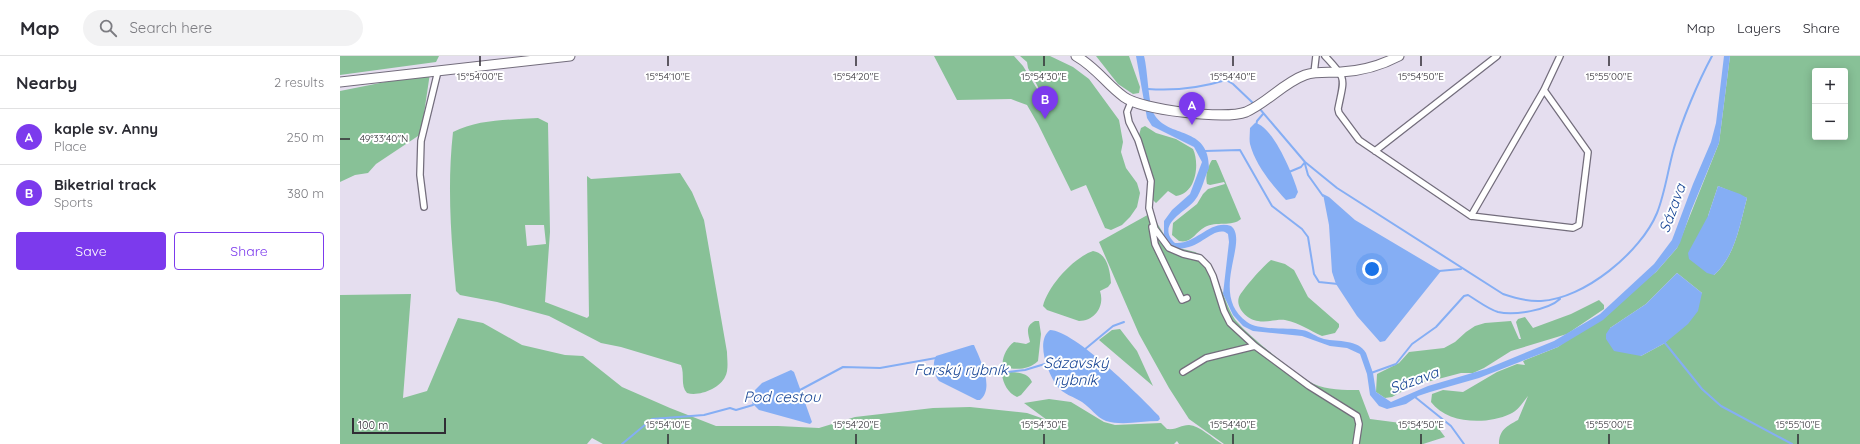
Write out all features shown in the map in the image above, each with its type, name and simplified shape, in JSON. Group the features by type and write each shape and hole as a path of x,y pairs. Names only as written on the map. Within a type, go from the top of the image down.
{"main road":[{"path":"340,82 570,56"},
{"path":"1076,56 1096,69 1131,102 1215,116 1245,112 1304,76 1314,73 1340,72 1375,67 1399,56"}],"street":[{"path":"1314,73 1316,56"},
{"path":"1325,56 1340,72 1344,80 1338,109 1339,113 1359,140 1471,216 1573,228 1579,224 1588,152 1544,90"},
{"path":"1375,151 1497,56"},
{"path":"1471,216 1544,90 1560,56"},
{"path":"424,207 420,175 421,141 438,71"},
{"path":"1131,102 1127,112 1129,122 1138,140 1151,181 1149,208 1154,229 1168,248 1182,254 1200,258 1208,266 1213,276 1224,311 1230,323 1255,346 1309,386 1357,416 1359,424 1356,444"},
{"path":"1152,222 1155,244 1182,300 1187,298"},
{"path":"1183,372 1206,358 1255,346"}],"green space":[{"path":"340,56 439,56 436,62 340,75"},
{"path":"934,56 1014,56 1023,66 1049,108 1028,68 1027,62 1020,56 1050,56 1073,67 1089,79 1119,120 1123,142 1121,152 1126,168 1137,183 1140,193 1137,207 1130,217 1122,225 1111,230 1105,228 1086,185 1071,191 1027,105 1011,99 957,100"},
{"path":"1096,56 1129,56 1140,87 1139,93 1133,94 1118,84"},
{"path":"1730,56 1860,56 1860,444 1499,444 1500,435 1504,429 1518,420 1528,396 1513,413 1501,418 1479,421 1447,415 1431,402 1432,394 1443,390 1463,392 1497,372 1517,364 1525,365 1523,361 1558,347 1656,272 1677,248 1719,143","holes":["1718,186 1747,198 1732,250 1721,268 1714,275 1708,216","1677,273 1702,293 1665,343 1641,356 1610,328 1646,304"]},
{"path":"430,73 421,134 376,164 368,173 355,175 340,182 340,91"},
{"path":"538,118 548,123 550,232 545,302 587,318 589,316 587,176 591,179 680,173 692,192 704,220 727,352 726,374 719,385 703,393 687,393 683,383 683,372 681,365 621,347 601,343 549,316 497,302 460,295 456,291 451,232 450,192 453,132 484,122","holes":["525,225 544,225 546,244 527,246"]},
{"path":"1145,126 1156,133 1176,139 1193,149 1196,162 1195,177 1188,190 1183,194 1176,196 1168,191 1156,203 1153,200 1145,153 1139,135 1141,128"},
{"path":"1212,160 1216,160 1218,164 1241,219 1233,223 1209,225 1187,241 1179,241 1172,235 1173,223 1197,204 1208,189 1225,184 1224,182 1210,185 1207,184 1207,171"},
{"path":"1151,213 1171,246 1195,252 1209,263 1234,318 1247,333 1284,364 1307,380 1319,386 1336,389 1359,390 1370,419 1416,425 1433,421 1445,437 1423,444 1224,444 1189,419 1169,388 1139,334 1099,242"},
{"path":"1093,251 1098,252 1105,259 1109,268 1111,283 1108,287 1100,291 1101,302 1097,312 1090,318 1079,321 1047,310 1043,306 1046,298 1062,274 1077,260"},
{"path":"1271,260 1285,264 1294,270 1308,297 1339,324 1339,327 1335,333 1322,336 1300,325 1285,320 1265,322 1258,321 1243,313 1238,301 1239,297 1263,267"},
{"path":"411,294 403,398 427,391 458,318 483,323 522,345 565,355 583,356 622,387 716,426 778,426 819,428 855,417 933,408 970,407 1027,413 1047,420 1024,403 1049,399 1071,402 1104,422 1115,425 1161,423 1167,429 1186,425 1193,426 1202,430 1222,444 1179,444 1177,441 1174,444 603,444 592,438 587,444 340,444 340,295"},
{"path":"1599,300 1604,305 1604,309 1567,334 1511,351 1473,373 1461,373 1427,382 1419,382 1392,397 1385,398 1376,392 1377,374 1399,363 1409,352 1444,348 1455,342 1475,326 1485,323 1511,321 1519,339 1521,339 1516,322 1518,319 1525,317 1533,328 1571,314"},
{"path":"1035,321 1039,321 1041,334 1038,361 1026,368 1013,369 1003,367 1004,356 1011,344 1014,342 1026,344 1030,342 1028,327"},
{"path":"1120,329 1137,351 1153,386 1099,340 1112,330"},
{"path":"1011,372 1026,375 1032,382 1021,395 1017,397 1009,391 1005,385 1002,374"}],"water":[{"path":"1136,56 1144,56 1150,102 1154,114 1160,122 1168,127 1187,134 1195,139 1202,145 1207,154 1209,168 1199,193 1191,205 1179,214 1170,224 1168,230 1175,243 1183,243 1216,226 1231,226 1236,233 1230,283 1231,297 1236,310 1247,322 1252,325 1266,328 1302,330 1324,339 1358,345 1366,353 1373,373 1376,392 1391,402 1428,386 1486,369 1554,341 1600,314 1654,264 1672,240 1711,142 1716,123 1724,56 1730,56 1719,143 1691,211 1680,243 1656,272 1603,320 1558,347 1479,378 1418,396 1406,404 1387,409 1379,406 1370,395 1367,374 1360,354 1347,348 1330,346 1302,336 1253,331 1243,326 1233,315 1223,294 1229,242 1228,234 1225,232 1219,232 1189,247 1181,249 1172,248 1164,236 1164,221 1172,210 1190,194 1202,162 1194,147 1152,126 1147,118"},
{"path":"1255,123 1262,126 1269,133 1287,163 1298,192 1295,198 1286,200 1260,167 1252,152 1250,144 1250,128"},
{"path":"1718,186 1747,198 1732,250 1721,268 1714,275 1707,273 1689,259 1688,253 1708,216"},
{"path":"1323,194 1329,197 1355,220 1441,271 1385,341 1380,342 1357,316 1336,284 1332,272 1329,225"},
{"path":"1677,273 1702,293 1698,311 1688,324 1665,343 1641,356 1614,351 1606,339 1606,334 1610,328 1646,304"},
{"name":"Sázavský rybník","path":"1050,330 1061,333 1090,352 1138,395 1159,416 1160,419 1158,421 1125,423 1106,421 1099,417 1082,402 1062,391 1057,386 1050,374 1044,358 1044,342 1046,335"},
{"name":"Farský rybník","path":"974,345 985,373 986,388 984,395 980,400 977,400 939,381 934,369 936,356"},
{"name":"Pod cestou","path":"791,370 794,372 812,422 810,424 759,410 752,403 755,390 762,383"}],"waterway":[{"name":"Sázava","path":"1259,108 1305,162 1337,188 1503,294 1526,300 1541,301 1558,298 1575,292 1592,283 1625,257 1649,228 1660,205 1681,125 1712,56"},
{"path":"1148,89 1168,90 1187,88 1226,80 1233,84 1254,104"},
{"path":"1256,126 1257,121 1263,114"},
{"path":"1205,151 1240,150 1272,206 1302,229 1308,237 1314,274 1319,282 1338,284"},
{"path":"1289,172 1301,167 1305,162"},
{"path":"1305,164 1308,175 1323,196"},
{"path":"1439,271 1461,269"},
{"path":"1371,373 1396,364 1412,344 1436,327 1464,296 1468,295 1490,309 1505,313 1521,313 1539,309 1555,303 1560,299"},
{"path":"1084,350 1113,326 1124,322"},
{"path":"1665,343 1702,389 1721,406 1792,444"},
{"path":"800,390 843,367 880,368 936,358"},
{"path":"984,375 1025,370 1048,363"},
{"name":"Sázava","path":"1415,397 1451,426 1464,444"},
{"path":"622,444 652,419 704,415 730,408 736,410 753,405"}],"place":[{"name":"Biketrial track","path":"1045,119"},
{"name":"kaple sv. Anny","path":"1192,125"}]}
